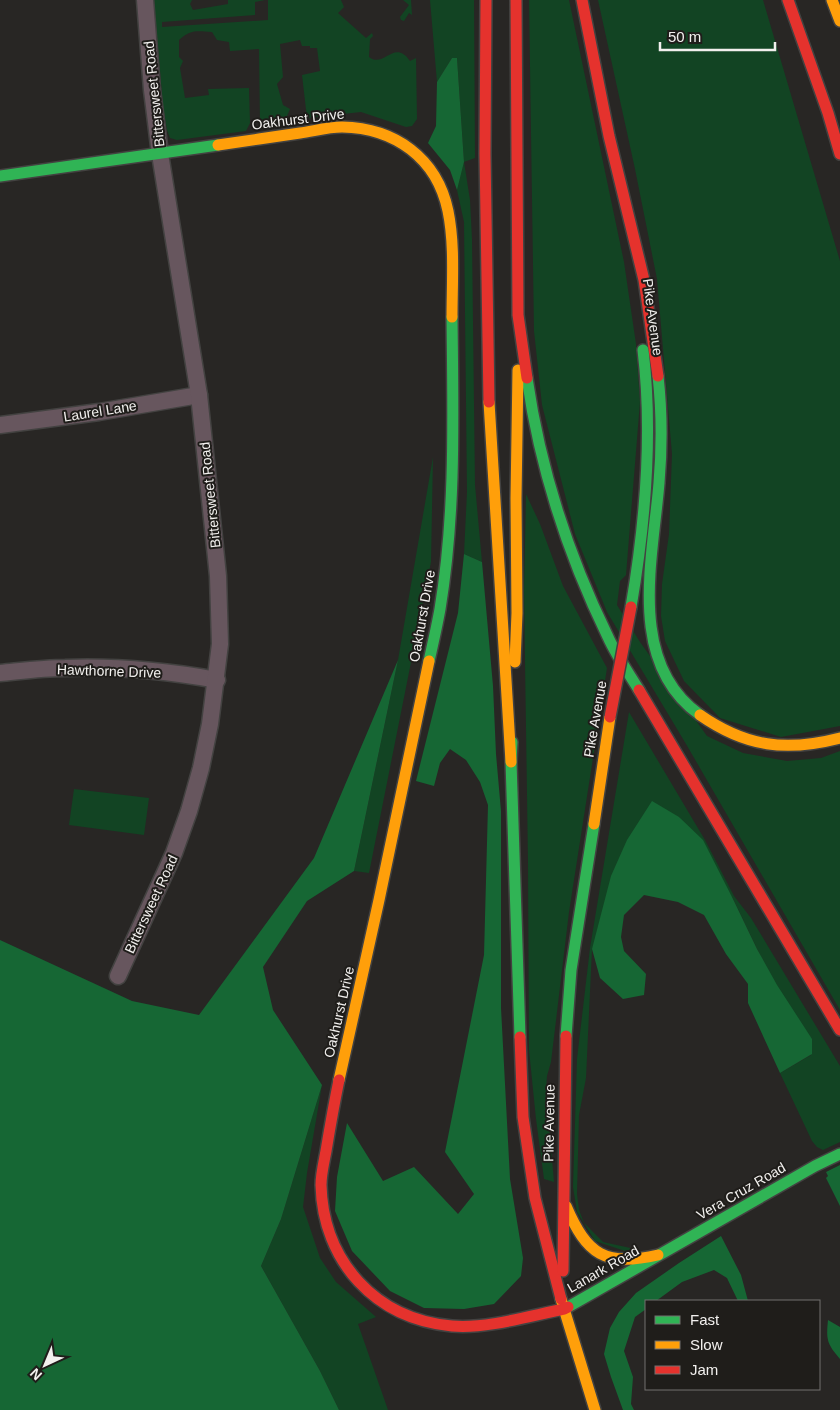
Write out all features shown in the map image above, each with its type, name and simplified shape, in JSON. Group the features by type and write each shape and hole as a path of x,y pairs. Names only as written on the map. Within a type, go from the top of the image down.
{"main road":[{"path":"486,0 486,210 489,407 512,762"},
{"path":"512,762 517,613 516,0"},
{"path":"582,0 609,136 639,255 648,302 659,384 662,437 658,513 651,559 650,592 650,629 655,651 664,672 676,692 710,722 734,736 757,743 781,747 805,747 840,738"},
{"path":"788,0 828,113 840,154"},
{"path":"832,0 840,22"},
{"path":"828,113 840,168"},
{"name":"Oakhurst Drive","path":"0,176 340,127 358,127 395,138 413,150 426,162 438,180 450,213 451,235 451,518 447,563 436,628 335,1097 321,1182 322,1201 326,1225 335,1247 347,1268 359,1283 377,1299 398,1311 428,1322 453,1326 482,1325 564,1309"},
{"name":"Pike Avenue","path":"564,1309 563,1197 566,1039 571,970 610,717 631,607 642,524 647,415 644,357 609,136"},
{"path":"518,315 529,392 548,479 574,560 596,612 608,638 840,1030"},
{"name":"Pike Avenue","path":"512,762 523,1117 535,1198 564,1309 595,1410"},
{"name":"Vera Cruz Road","path":"658,1255 815,1166 840,1154"},
{"path":"563,1197 571,1219 580,1235 600,1255 626,1261 640,1260 658,1255"},
{"name":"Lanark Road","path":"564,1309 658,1255"}],"street":[{"name":"Bittersweet Road","path":"118,976 174,854 189,811 201,768 210,724 220,644 218,576 199,395 160,154 152,90 146,0"},
{"name":"Laurel Lane","path":"0,425 199,395"},
{"name":"Hawthorne Drive","path":"0,673 63,668 107,668 151,670 217,680"}],"green space":[{"path":"154,0 192,0 190,4 193,10 228,4 228,0 265,0 255,2 255,15 162,22 162,27 268,20 268,0 341,0 344,7 338,13 366,38 372,33 369,57 374,60 399,52 410,61 416,58 417,119 412,126 406,127 361,112 307,118 302,75 320,71 317,48 302,46 300,40 280,44 283,77 277,84 283,105 290,109 284,123 265,127 260,123 259,49 230,51 229,42 217,40 212,32 198,31 191,32 179,40 179,57 183,61 180,68 185,98 209,95 208,89 249,88 250,123 246,131 177,140 170,138 163,106"},
{"path":"403,0 411,0 412,15 409,13 404,21 400,17 409,5"},
{"path":"430,0 474,0 475,158 464,162 457,58 452,58 437,82"},
{"path":"529,0 569,0 624,262 636,344 640,402 626,575 620,581 617,605 640,642 707,736 743,753 787,761 821,758 840,751 840,1010 607,612 575,534 542,405 534,331"},
{"path":"598,0 763,0 840,261 840,726 781,737 720,718 684,681 665,641 661,616 662,584 669,534 672,454 657,279"},
{"path":"452,58 457,58 464,162 457,190 450,170 428,143 436,126 437,82"},
{"path":"464,162 470,200 472,239 475,485 482,562 464,554 467,492 464,222 457,190"},
{"path":"433,457 431,562 369,873 354,871 398,660"},
{"path":"526,494 540,524 563,586 607,668 569,912 551,1062 547,1076 546,1089 554,1182 544,1179 529,1050 524,591"},
{"path":"464,554 482,562 493,686 501,811 501,1008 510,1179 523,1258 521,1276 494,1304 464,1309 424,1308 390,1291 352,1251 335,1211 337,1177 347,1123 383,1181 414,1167 458,1214 474,1194 445,1152 484,955 488,805 480,782 466,760 450,749 440,763 434,786 416,781 458,613"},
{"path":"398,660 354,871 307,901 263,967 273,1010 322,1085 281,1219 261,1266 320,1371 339,1410 0,1410 0,940 132,1001 199,1015 314,858"},
{"path":"629,712 705,840 734,896 751,918 840,1066 840,1142 823,1150 812,1141 780,1073 811,1055 733,899 679,817 592,949 586,1078 579,1115 577,1194 579,1210 584,1223 603,1242 635,1249 625,1251 595,1241 577,1212 573,1187 577,1059 590,948"},
{"path":"74,789 149,798 144,835 69,825"},
{"path":"652,801 679,817 703,840 757,949 777,985 812,1039 812,1054 780,1073 748,1003 748,984 726,954 704,915 678,902 644,895 624,915 621,937 624,951 646,974 644,995 623,999 600,978 592,949 611,876 627,840"},
{"path":"322,1085 303,1207 320,1258 336,1282 376,1317 358,1324 388,1410 339,1410 320,1371 261,1266 281,1219"},
{"path":"840,1165 840,1206 826,1178 828,1176 826,1172"},
{"path":"721,1236 741,1275 748,1300 738,1300 727,1278 714,1270 682,1282 657,1300 645,1300 645,1310 635,1317 624,1351 633,1377 631,1404 634,1410 623,1410 604,1354 610,1328 619,1312 636,1293"},
{"path":"828,1320 840,1327 840,1359 828,1341"}],"traffic: fast":[{"path":"0,176 218,145"},
{"path":"429,661 440,609 449,537 453,390 452,317"},
{"path":"631,607 644,512 646,479 647,414 643,350"},
{"path":"658,376 661,443 659,483 652,544 649,608 653,639 662,667 677,693 700,715"},
{"path":"527,378 548,478 568,543 611,644 639,690"},
{"path":"512,742 511,762 520,1037"},
{"path":"566,1036 571,970 594,824"},
{"path":"568,1307 815,1166 840,1154"}],"traffic: slow":[{"path":"832,0 840,21"},
{"path":"218,145 342,127 379,133 396,140 411,150 424,161 434,176 448,211 453,277 452,317"},
{"path":"515,662 518,370"},
{"path":"489,402 511,762"},
{"path":"339,1080 429,661"},
{"path":"700,715 734,734 767,744 802,745 840,738"},
{"path":"594,824 610,717"},
{"path":"566,1206 582,1236 590,1246 600,1253 611,1258 624,1259 658,1255"},
{"path":"561,1299 595,1410"}],"traffic: jam":[{"path":"486,0 485,154 489,402"},
{"path":"516,0 518,315 527,378"},
{"path":"582,0 609,136 644,280 658,376"},
{"path":"788,0 828,113 840,154"},
{"path":"610,717 631,607"},
{"path":"639,690 840,1030"},
{"path":"563,1271 566,1036"},
{"path":"520,1037 523,1117 535,1198 561,1299"},
{"path":"339,1080 321,1185 324,1213 331,1238 343,1261 358,1281 377,1298 399,1312 424,1321 452,1326 494,1324 568,1307"}]}
